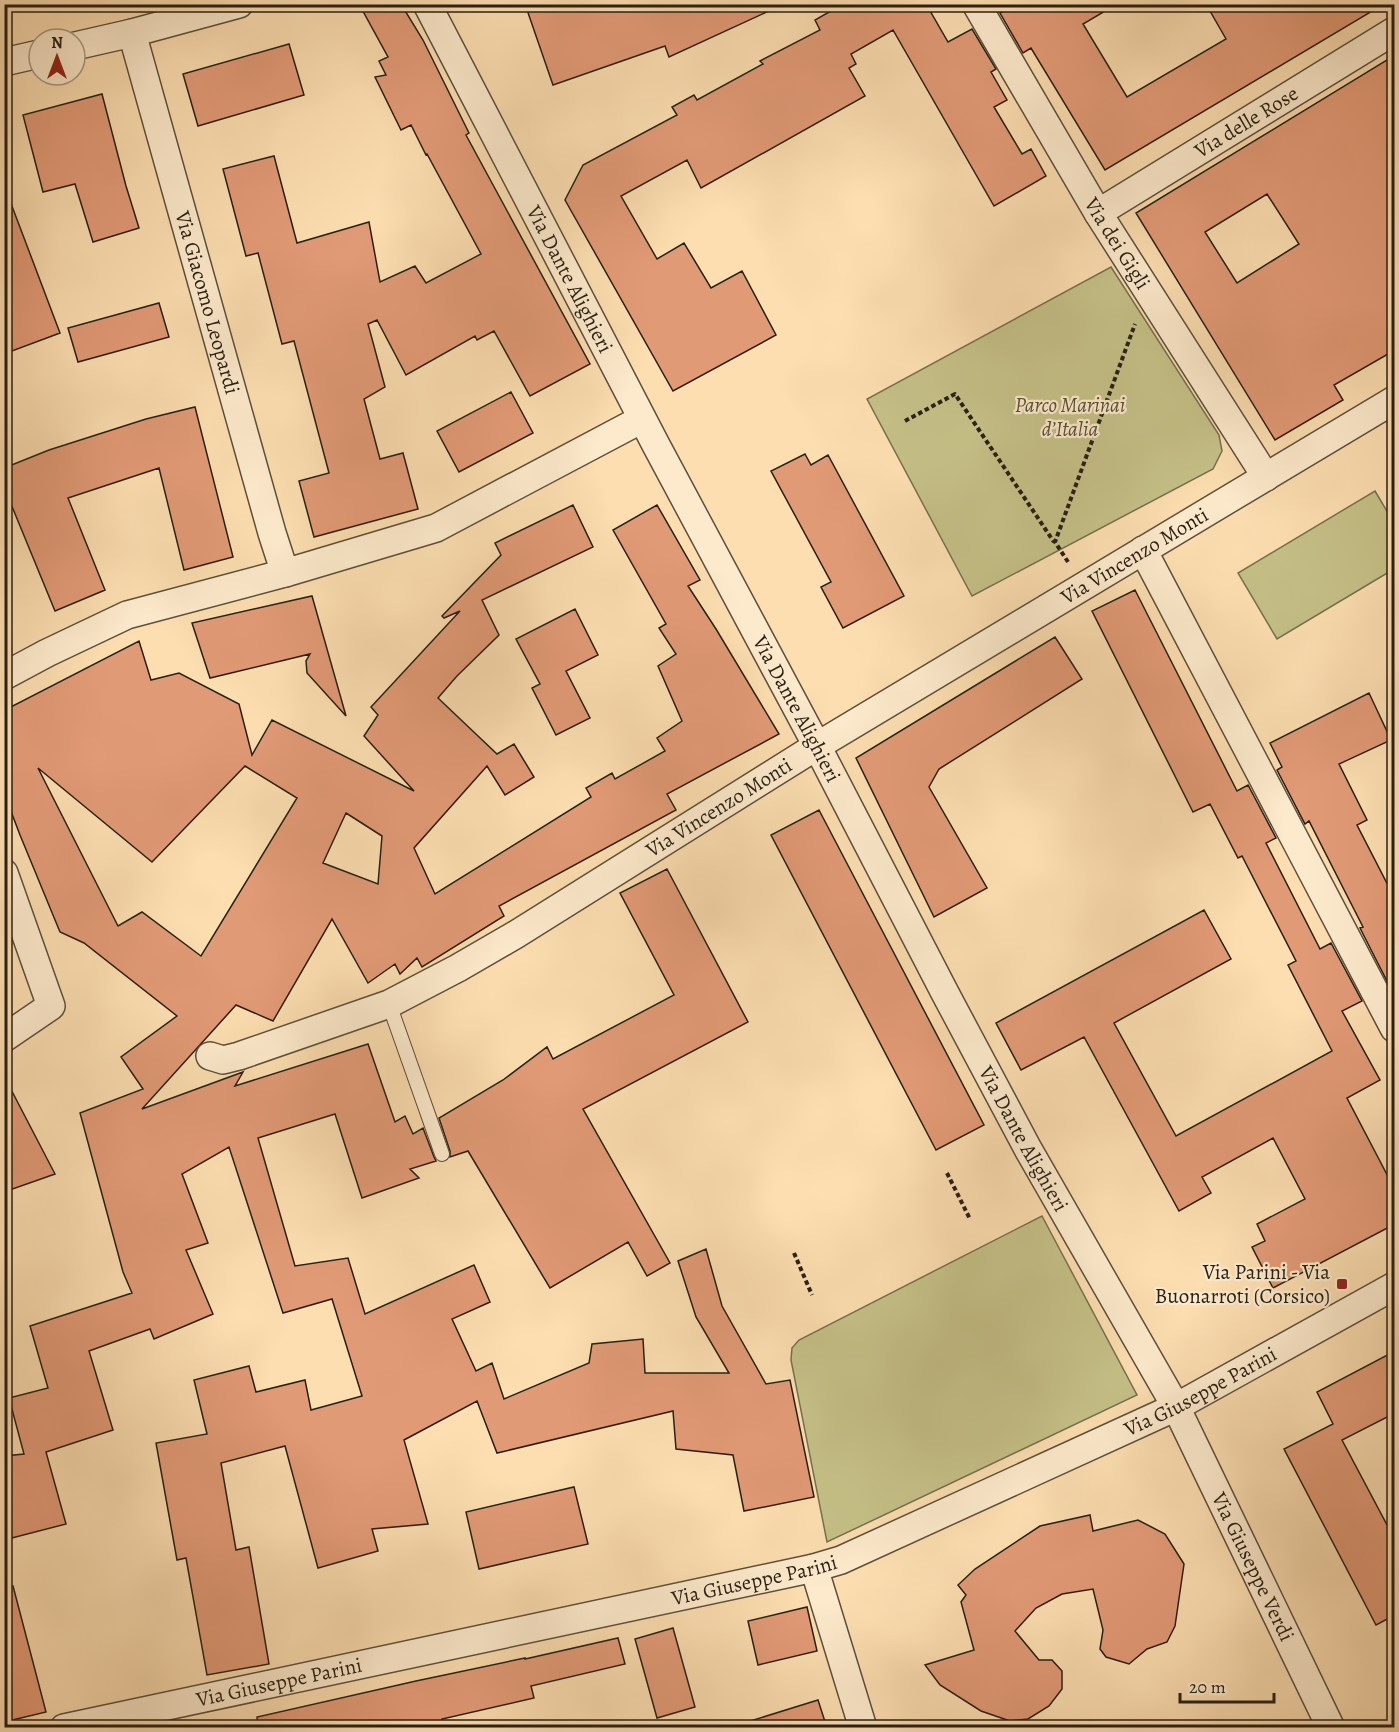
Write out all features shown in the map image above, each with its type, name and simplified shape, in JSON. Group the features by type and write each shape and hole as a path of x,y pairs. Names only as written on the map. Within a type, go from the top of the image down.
{"street":[{"path":"87,43 239,4"},
{"name":"Via Dante Alighieri","path":"427,4 642,419 817,746 945,993 1046,1182 1176,1407"},
{"name":"Via dei Gigli","path":"976,4 1098,213 1266,477"},
{"name":"Via delle Rose","path":"1098,213 1395,30"},
{"name":"Via Giacomo Leopardi","path":"132,33 285,573"},
{"path":"4,62 27,57"},
{"name":"Via Vincenzo Monti","path":"210,1056 223,1060 239,1056 389,1004 458,968 515,935 817,746 1143,549 1392,407"},
{"path":"4,676 127,615 285,573 436,528 642,419"},
{"path":"1143,549 1395,1028"},
{"path":"4,873 51,1006 4,1038"},
{"name":"Via Giuseppe Parini","path":"64,1728 814,1568 841,1560 1176,1407 1395,1286"},
{"name":"Via Giuseppe Verdi","path":"1176,1407 1331,1728"},
{"path":"814,1568 863,1728"}],"lane":[{"path":"389,1004 442,1154"}],"path":[{"path":"1055,542 1147,290"},
{"path":"905,421 955,394 1083,586"},
{"path":"947,1173 970,1219"},
{"path":"794,1253 812,1295"}],"green space":[{"name":"Parco Marinai d’Italia","path":"1111,267 1219,435 1222,451 1213,469 972,596 867,399"},
{"path":"1375,491 1394,523 1394,569 1277,639 1238,573"},
{"path":"1042,1216 1137,1395 827,1542 791,1360 792,1348 799,1340"}],"building":[{"path":"359,4 401,4 423,40 469,133 466,135 590,364 530,396 494,331 477,340 475,336 406,375 377,320 368,324 385,387 364,399 380,459 403,453 418,509 314,537 299,481 329,473 294,341 282,344 258,253 246,256 223,169 274,156 297,243 369,222 380,282 415,266 426,283 481,254 411,125 401,130 375,77 386,75 379,61 388,57"},
{"path":"525,4 784,4 669,57 665,46 553,85"},
{"path":"843,4 938,4 929,9 948,42 972,29 996,69 991,72 1007,100 994,107 1022,154 1031,149 1046,176 994,206 893,30 851,54 856,64 849,68 865,96 701,188 687,160 621,196 657,259 684,243 711,288 742,271 776,335 673,391 565,200 583,165 677,115 672,107 694,95 697,100 763,64 760,61 820,30 815,20"},
{"path":"1016,4 1117,4 1083,24 1127,97 1226,39 1206,4 1384,4 1105,170 1031,48 1023,53 1000,13"},
{"path":"289,44 304,95 198,126 183,74"},
{"path":"1395,55 1395,350 1334,385 1343,400 1275,440 1136,213","holes":["1267,194 1299,244 1237,283 1205,232"]},
{"path":"102,94 139,228 93,242 75,184 43,192 23,115"},
{"path":"7,193 60,333 4,354 4,194"},
{"path":"159,303 169,337 78,362 68,328"},
{"path":"511,392 533,433 459,472 437,431"},
{"path":"195,407 233,557 184,570 159,468 68,498 105,590 55,611 4,487 4,468 49,450 146,419"},
{"path":"805,454 811,465 828,455 904,596 843,628 821,587 831,582 771,471"},
{"path":"573,505 593,547 482,600 499,635 438,698 497,754 514,744 534,777 505,795 487,766 414,848 435,894 591,797 586,788 612,773 615,779 665,751 657,738 682,721 658,666 676,654 659,628 666,624 613,530 657,505 700,580 688,586 779,734 667,794 676,810 499,906 504,916 422,967 417,958 400,974 395,964 368,983 332,919 273,1021 236,1005 142,1109 243,1072 235,1086 368,1044 395,1122 405,1116 413,1134 423,1128 436,1161 410,1169 419,1178 362,1198 335,1114 258,1138 295,1266 348,1258 365,1314 474,1265 490,1302 452,1319 476,1371 492,1363 504,1399 589,1363 592,1344 643,1339 645,1373 729,1373 696,1317 678,1261 706,1249 722,1306 766,1384 790,1380 814,1497 744,1511 733,1455 676,1449 673,1411 497,1453 477,1401 404,1440 428,1524 372,1529 378,1551 318,1568 285,1446 221,1463 236,1550 249,1547 269,1664 207,1675 186,1558 177,1560 156,1443 207,1434 194,1380 249,1366 256,1392 305,1380 311,1410 362,1396 332,1299 283,1313 229,1147 182,1174 208,1243 186,1250 213,1314 154,1339 150,1329 89,1351 113,1430 46,1452 66,1524 4,1540 4,1456 24,1454 9,1398 48,1388 30,1326 132,1293 123,1272 80,1113 143,1089 121,1057 177,1016 84,943 60,932 4,793 4,703 7,709 139,641 151,680 179,673 239,704 252,755 272,720 414,791 364,736 378,715 371,707 460,611 444,618 442,616 501,555 495,543","holes":["245,766 297,798 201,956 142,912 118,926 38,768 152,862","346,813 382,836 378,884 323,863"]},
{"path":"1135,590 1237,791 1248,785 1276,838 1266,843 1320,949 1331,943 1362,1001 1342,1011 1380,1080 1347,1098 1395,1190 1395,1224 1273,1288 1252,1247 1265,1241 1257,1224 1305,1199 1273,1138 1202,1177 1211,1193 1179,1211 1084,1037 1021,1070 996,1023 1204,910 1231,959 1114,1023 1176,1136 1332,1051 1288,965 1296,961 1242,856 1238,858 1210,804 1193,812 1092,611"},
{"path":"312,596 346,716 307,673 306,661 310,654 210,678 192,623"},
{"path":"575,609 598,655 566,671 590,718 556,735 532,688 540,684 516,639"},
{"path":"1055,637 1082,679 939,769 929,787 987,888 934,917 856,758"},
{"path":"1369,693 1391,740 1339,764 1367,820 1357,825 1395,899 1395,984 1390,987 1360,928 1363,927 1309,821 1305,824 1277,770 1282,767 1270,743"},
{"path":"819,810 984,1125 936,1150 771,835"},
{"path":"667,869 748,1022 583,1109 670,1263 647,1276 628,1242 550,1288 468,1151 450,1157 439,1118 503,1080 547,1047 553,1059 674,995 620,893"},
{"path":"4,1076 55,1174 4,1192"},
{"path":"1395,1351 1395,1413 1342,1440 1395,1540 1395,1615 1376,1625 1284,1449 1333,1424 1317,1392"},
{"path":"574,1487 588,1544 479,1569 466,1512"},
{"path":"1090,1515 1093,1531 1138,1520 1165,1534 1184,1564 1175,1626 1167,1642 1147,1649 1129,1664 1106,1657 1100,1649 1103,1630 1093,1589 1062,1594 1036,1608 1015,1631 1039,1660 1052,1660 1062,1671 1062,1689 1049,1706 1028,1719 1010,1721 981,1711 940,1685 925,1665 974,1650 961,1602 966,1595 958,1585 975,1569 1040,1526"},
{"path":"13,1586 46,1712 4,1722 4,1587"},
{"path":"807,1607 817,1651 758,1665 748,1621"},
{"path":"673,1628 695,1707 657,1718 635,1639"},
{"path":"618,1638 625,1664 531,1686 534,1698 442,1719 444,1728 258,1728 257,1717"},
{"path":"818,1700 827,1728 748,1728 747,1722"}],"place":[{"name":"Via Parini - Via Buonarroti (Corsico)","path":"1342,1284"}]}
